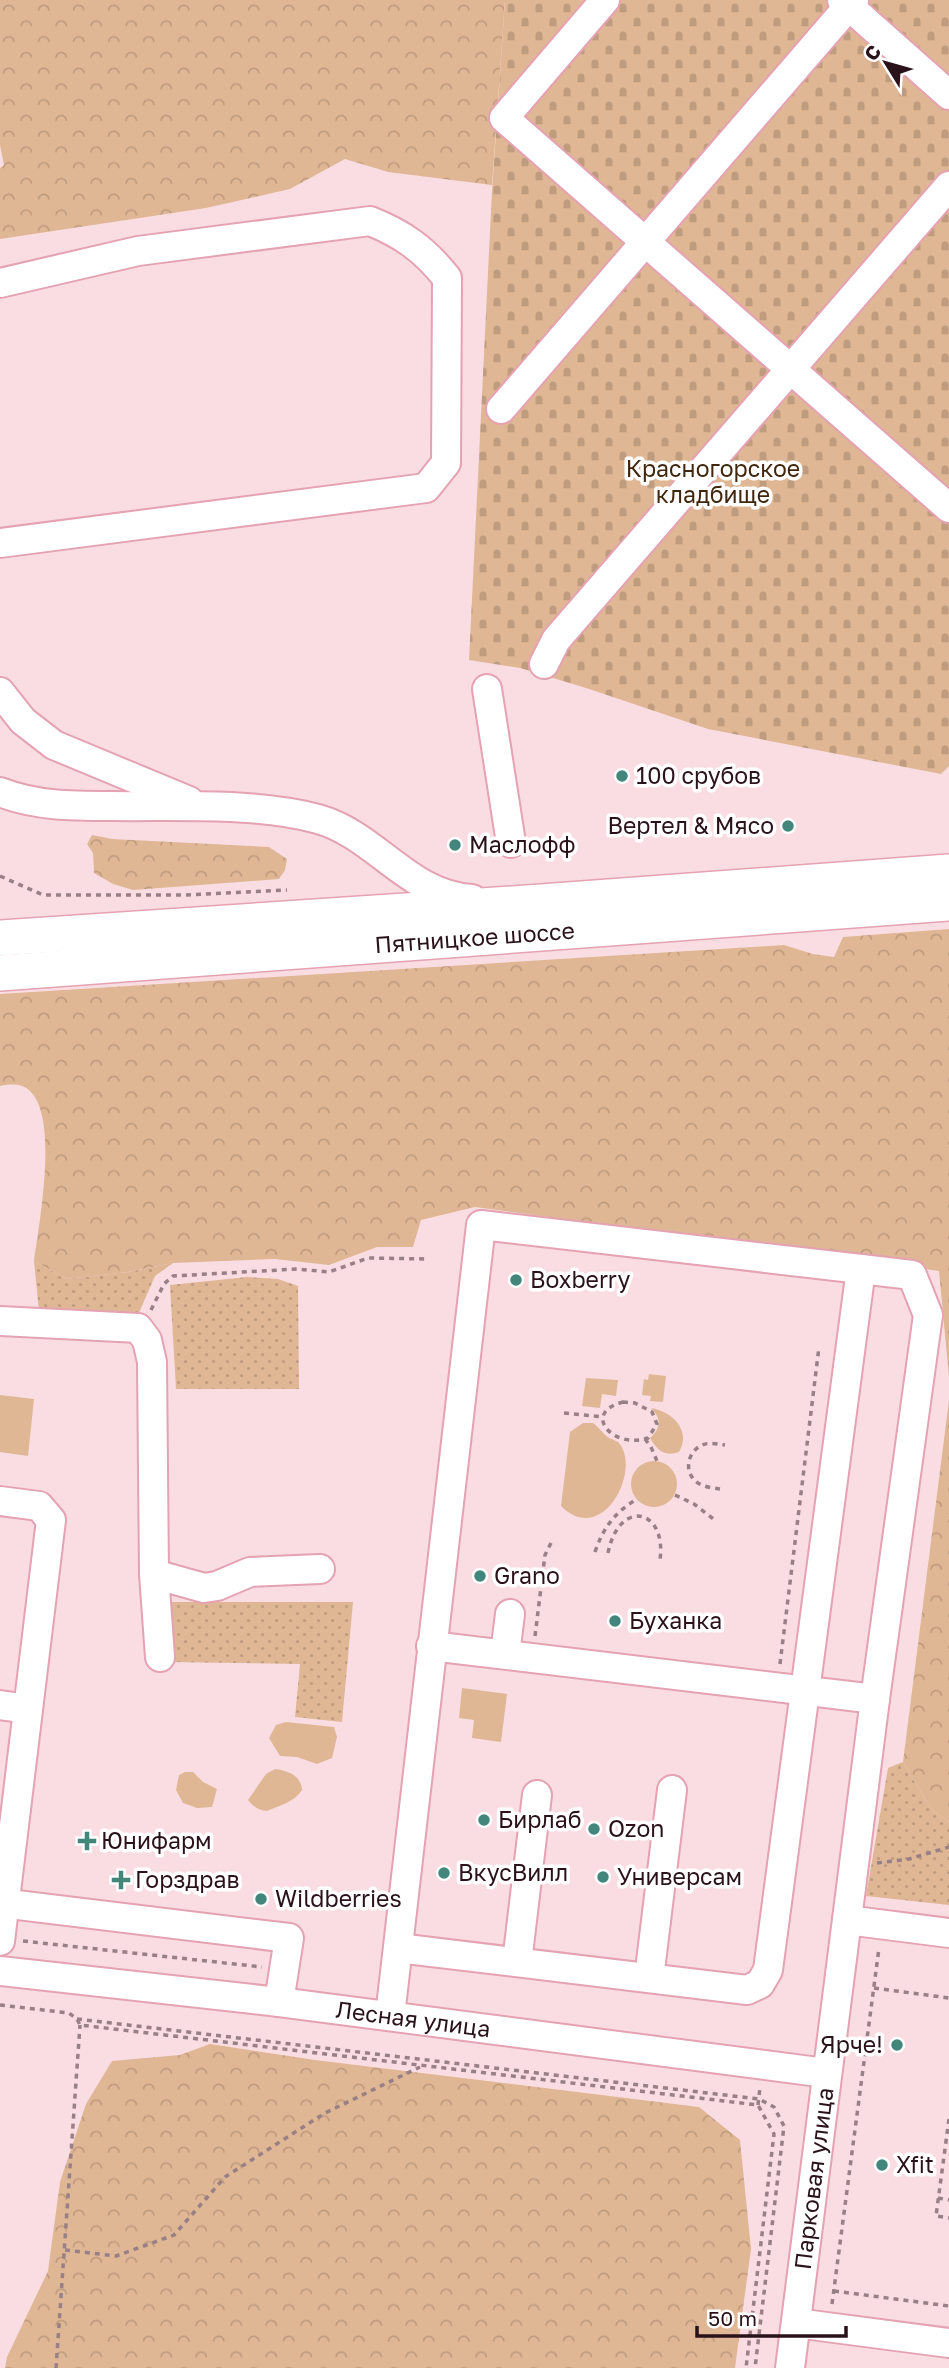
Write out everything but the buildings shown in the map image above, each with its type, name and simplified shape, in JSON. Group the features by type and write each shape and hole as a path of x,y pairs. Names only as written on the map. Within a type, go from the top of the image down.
{"main road":[{"name":"Пятницкое шоссе","path":"0,938 949,872"},
{"name":"Пятницкое шоссе","path":"0,973 949,903"}],"street":[{"path":"605,0 503,118 949,508"},
{"path":"501,409 848,2 949,95"},
{"path":"544,664 556,640 949,186"},
{"path":"0,283 138,251 370,220 397,231 432,259 447,278 446,463 426,488 0,543"},
{"path":"487,689 511,843"},
{"path":"0,692 23,721 54,745 208,808"},
{"path":"0,792 48,806"},
{"path":"0,807 274,810 320,820 348,831 423,886 443,895 465,899 541,902"},
{"path":"390,2017 481,1225 861,1269 768,1970 760,1984 747,1990 398,1948"},
{"name":"Парковая улица","path":"790,2368 875,1699 928,1315 912,1275 861,1269"},
{"path":"0,1321 138,1328 146,1340 152,1362 154,1574 160,1657"},
{"path":"0,1501 39,1506 51,1520 2,1903 0,1940"},
{"path":"154,1574 204,1588 217,1586 250,1572 320,1569"},
{"path":"505,1654 510,1614"},
{"path":"431,1646 875,1699"},
{"path":"0,1705 28,1709"},
{"path":"649,1978 672,1790"},
{"path":"517,1962 537,1795"},
{"path":"2,1903 289,1938 279,2002"},
{"path":"847,1920 949,1933"},
{"name":"Лесная улица","path":"0,1971 279,2002 826,2073"},
{"path":"796,2323 949,2343"}],"path":[{"path":"0,876 43,895 185,895 291,889"},
{"path":"138,1328 146,1320 164,1284 173,1276 297,1269 329,1272 368,1258 427,1259"},
{"path":"777,1687 819,1347"},
{"path":"635,1403 652,1412 657,1424 645,1439 627,1441 617,1438 605,1428 603,1418 607,1409 613,1405 635,1403"},
{"path":"564,1412 603,1418"},
{"path":"645,1439 657,1461"},
{"path":"720,1489 696,1482 689,1474 688,1463 693,1452 703,1445 725,1445"},
{"path":"675,1495 694,1504 716,1521"},
{"path":"595,1552 614,1515 636,1499"},
{"path":"608,1553 611,1539 618,1527 628,1518 639,1516 656,1527 662,1547 660,1560"},
{"path":"535,1638 545,1555 551,1543"},
{"path":"854,1867 909,1859 949,1847"},
{"path":"829,2327 883,1924"},
{"path":"0,1940 262,1967"},
{"path":"874,1988 949,1998"},
{"path":"0,2005 69,2013 80,2025 56,2368"},
{"path":"77,2019 759,2099 774,2107 784,2126 755,2368"},
{"path":"80,2025 758,2105"},
{"path":"65,2250 116,2256 173,2235 225,2177 325,2113 422,2067"},
{"path":"746,2368 774,2134 758,2105 761,2085"},
{"path":"949,2119 936,2216 949,2218"},
{"path":"940,2182 949,2184"},
{"path":"938,2198 949,2200"},
{"path":"834,2291 949,2306"}],"green space":[{"path":"0,0 505,0 492,185 388,172 345,159 290,189 206,208 0,239 0,168 4,165 0,145"},
{"name":"Красногорское кладбище","path":"505,0 949,0 949,766 941,774 708,729 520,668 469,660 492,191"},
{"path":"92,835 112,839 269,847 287,859 285,870 279,879 133,890 113,884 94,873 93,853 87,844"},
{"path":"949,929 949,1377 939,1271 475,1207 421,1220 413,1247 377,1247 329,1265 275,1259 173,1263 128,1272 67,1279 34,1261 45,1172 44,1124 39,1105 27,1088 20,1085 0,1086 0,994 784,945 834,957 843,937"},
{"path":"34,1261 67,1279 128,1272 173,1263 155,1276 138,1315 39,1311"},
{"path":"247,1277 278,1279 298,1286 299,1389 176,1389 170,1285"},
{"path":"649,1374 666,1376 663,1402 650,1401 651,1396 642,1395 644,1379 648,1380"},
{"path":"586,1378 618,1380 616,1396 602,1394 600,1408 582,1406"},
{"path":"0,1395 34,1399 28,1456 0,1452"},
{"path":"949,1400 949,1822 931,1809 903,1762"},
{"path":"651,1408 666,1413 678,1423 683,1437 679,1452 665,1453 658,1449 650,1438 659,1423"},
{"path":"583,1423 593,1423 618,1442 624,1454 626,1469 615,1499 604,1511 591,1517 577,1516 561,1506 570,1432"},
{"path":"654,1461 671,1467 677,1484 671,1501 654,1507 637,1501 631,1484 637,1467"},
{"path":"166,1602 353,1602 342,1722 295,1717 300,1664 167,1662"},
{"path":"462,1688 507,1694 501,1742 472,1738 474,1720 459,1718"},
{"path":"286,1722 334,1727 337,1737 332,1758 317,1764 297,1757 280,1756 269,1738 276,1725"},
{"path":"903,1762 931,1809 949,1822 949,1905 866,1896 888,1768"},
{"path":"275,1769 296,1777 302,1790 295,1798 281,1805 267,1811 259,1809 248,1800 266,1774"},
{"path":"193,1772 203,1782 217,1789 212,1807 197,1808 183,1803 176,1790 179,1775"},
{"path":"210,2044 315,2060 699,2107 740,2140 751,2249 735,2368 5,2368 7,2357 48,2271 60,2182 86,2104 112,2061 180,2055"}],"place":[{"name":"100 срубов","path":"622,776"},
{"name":"Вертел & Мясо","path":"788,826"},
{"name":"Маслофф","path":"455,845"},
{"name":"Boxberry","path":"516,1280"},
{"name":"Grano","path":"480,1576"},
{"name":"Буханка","path":"615,1621"},
{"name":"Бирлаб","path":"484,1820"},
{"name":"Ozon","path":"594,1829"},
{"name":"Юнифарм","path":"87,1841"},
{"name":"ВкусВилл","path":"444,1873"},
{"name":"Универсам","path":"603,1877"},
{"name":"Горздрав","path":"121,1880"},
{"name":"Wildberries","path":"261,1899"},
{"name":"Ярче!","path":"897,2045"},
{"name":"Xfit","path":"882,2165"}]}
